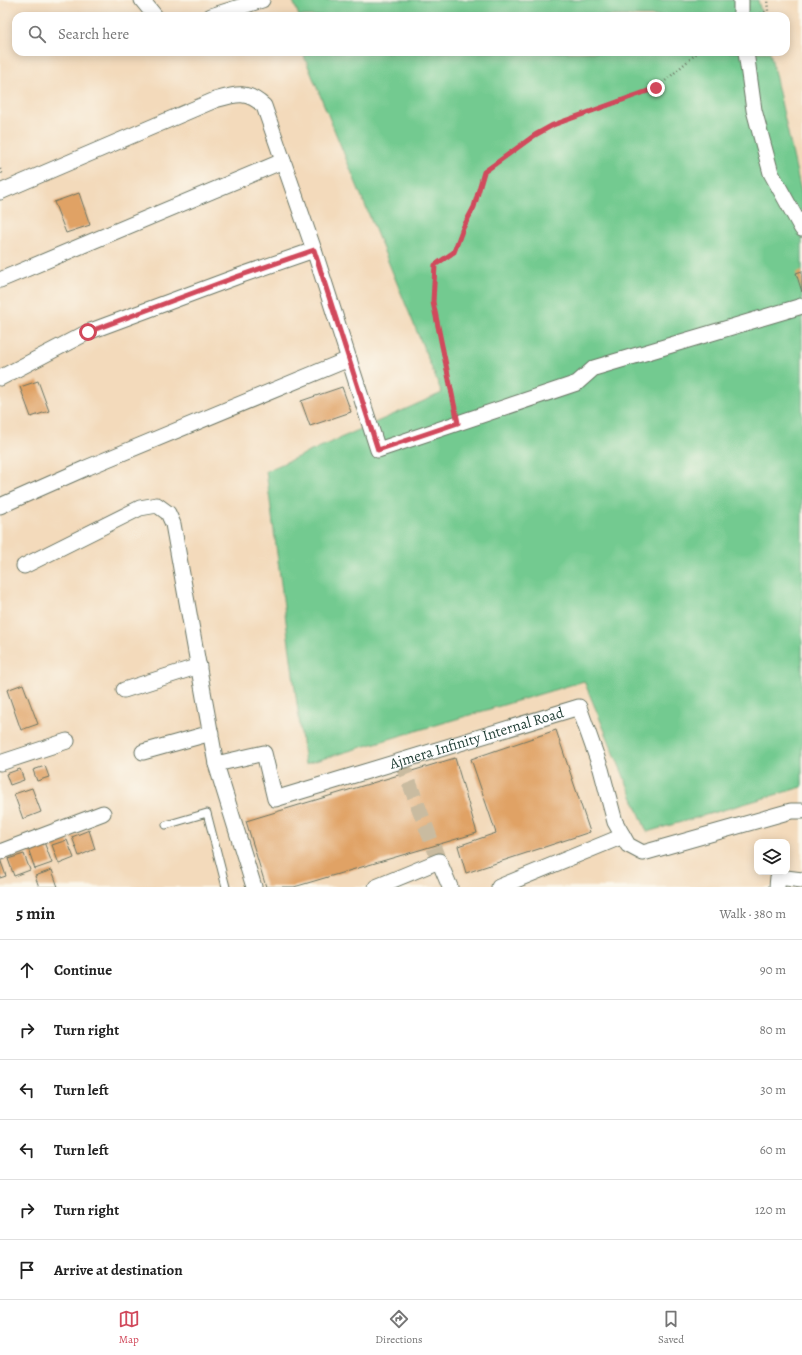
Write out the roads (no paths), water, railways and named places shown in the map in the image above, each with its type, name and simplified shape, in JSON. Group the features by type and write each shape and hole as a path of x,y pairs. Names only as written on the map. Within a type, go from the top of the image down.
{"street":[{"path":"142,0 152,12"},
{"path":"224,12 262,0"},
{"path":"741,0 741,12"},
{"path":"747,56 754,110 771,173 802,228"},
{"path":"0,192 215,100 244,94 254,97 264,106 314,250 378,450 577,383 594,368 802,306"},
{"path":"0,280 283,161"},
{"path":"0,378 88,332 236,277 314,250"},
{"path":"0,506 86,468 349,359"},
{"path":"24,566 140,508 157,505 168,513 173,524 216,764 254,887"},
{"path":"124,690 198,666"},
{"name":"Ajmera Infinity Internal Road","path":"216,764 264,753 274,799 579,707 601,769 615,822 628,845 643,853 791,811 802,811"},
{"path":"143,752 211,733"},
{"path":"0,762 67,741"},
{"path":"0,852 103,813"},
{"path":"499,887 623,836"},
{"path":"376,887 439,861 450,887"},
{"path":"777,887 778,877 802,880"}],"lane":[{"path":"166,825 207,813 226,887"}],"tunnel":[{"path":"401,761 439,861"}]}
